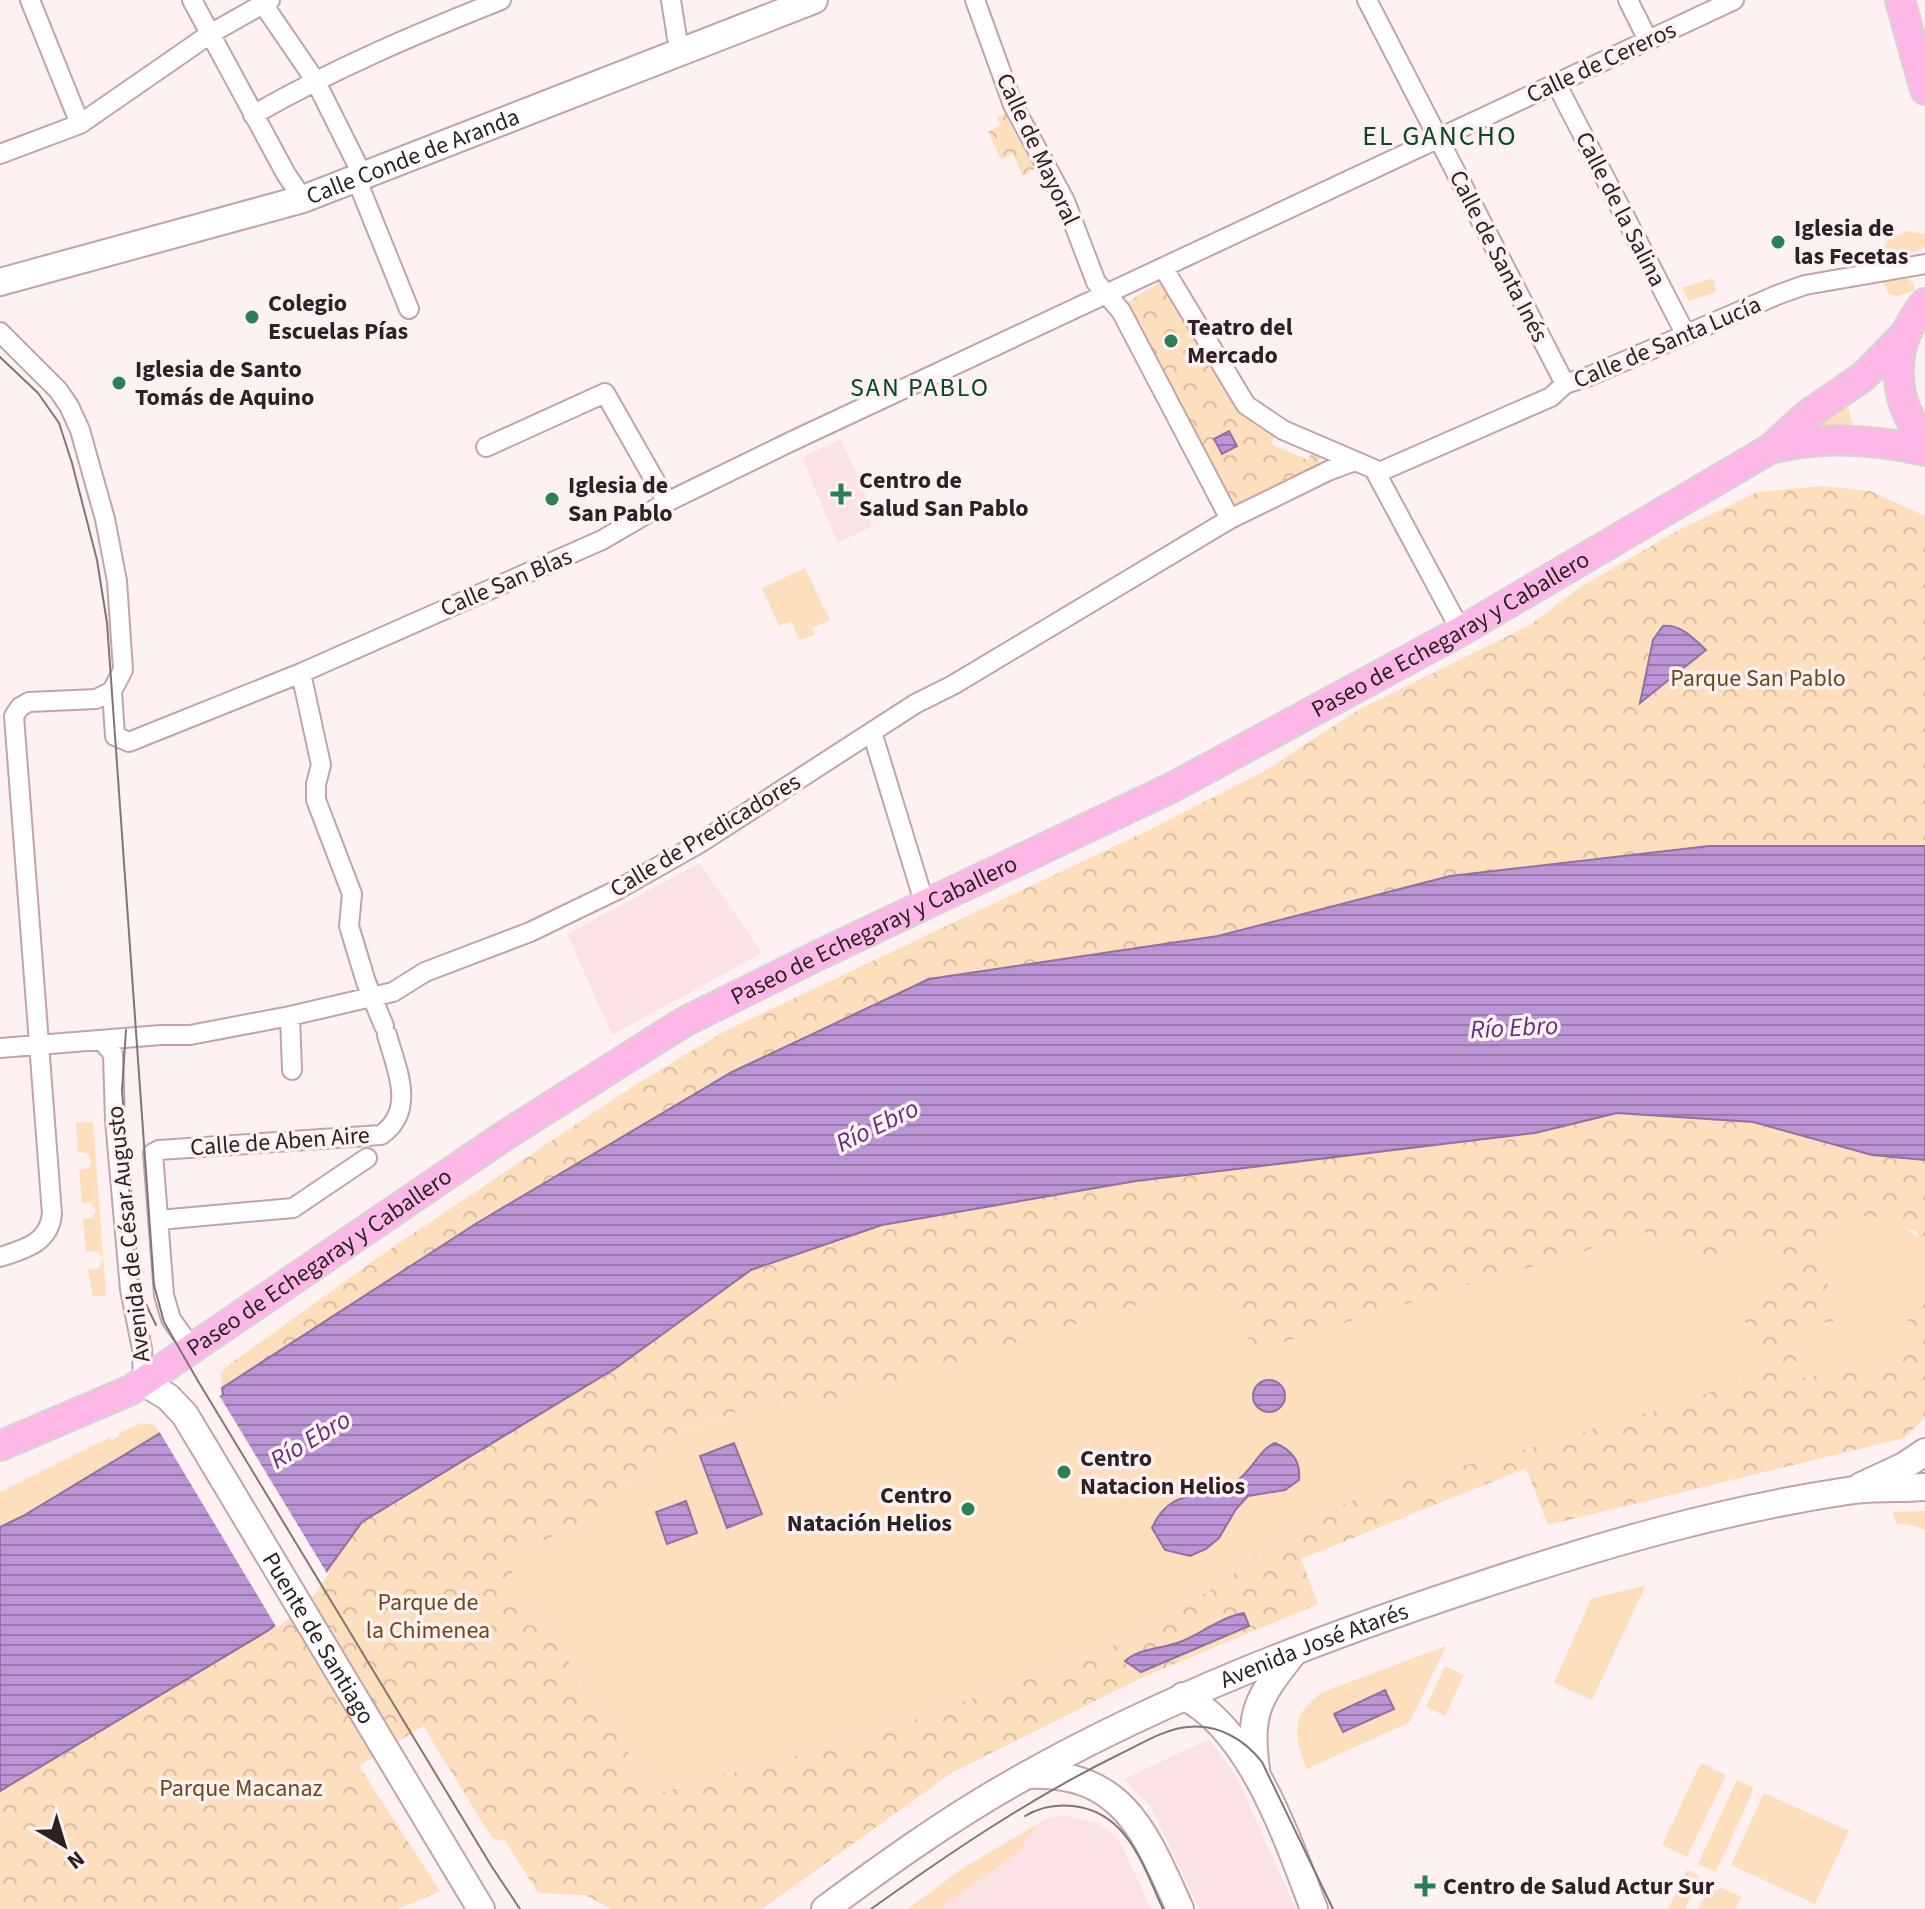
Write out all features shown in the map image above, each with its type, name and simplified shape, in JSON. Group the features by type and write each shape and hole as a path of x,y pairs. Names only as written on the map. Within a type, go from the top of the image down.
{"main road":[{"name":"Calle Conde de Aranda","path":"0,282 303,199 356,170 814,0"},
{"path":"1900,0 1925,90"},
{"name":"Paseo de Echegaray y Caballero","path":"0,1445 106,1401 143,1382 636,1050 743,991 1173,787 1461,631 1770,449 1806,416 1864,376 1903,336 1925,303"},
{"path":"1903,336 1899,370 1903,400 1910,419 1925,441"},
{"name":"Paseo de Echegaray y Caballero","path":"1770,449 1788,444 1862,440 1925,451"},
{"name":"Puente de Santiago","path":"143,1382 168,1397 185,1415 481,1909"},
{"name":"Avenida José Atarés","path":"1849,1490 1904,1466 1925,1452"},
{"name":"Avenida José Atarés","path":"825,1909 921,1841 1027,1775 1183,1696 1297,1649 1493,1580 1640,1536 1849,1490 1925,1487"},
{"path":"1257,1776 1252,1735 1255,1712 1264,1692 1297,1649"},
{"path":"1183,1696 1203,1707 1225,1729 1257,1776 1314,1909"},
{"path":"1027,1775 1046,1774 1072,1779 1097,1787 1121,1804 1150,1842 1180,1909"}],"street":[{"path":"30,0 80,124"},
{"path":"192,0 253,115 303,199"},
{"path":"253,115 315,80 409,36 501,0"},
{"path":"671,0 677,38"},
{"name":"Calle de Mayoral","path":"975,0 1013,105 1065,201 1097,285 1121,311 1230,519"},
{"name":"Calle de Santa Inés","path":"1367,0 1565,384"},
{"path":"1628,0 1648,40"},
{"name":"Calle de Cereros","path":"1106,295 1734,0"},
{"path":"0,154 80,124 210,34 267,2 315,80 356,170 409,309"},
{"name":"Calle de la Salina","path":"1556,83 1686,335"},
{"name":"Calle de Santa Lucía","path":"1377,473 1551,397 1565,384 1805,285 1925,264"},
{"path":"1164,269 1246,405 1283,430 1370,465 1377,473 1461,631"},
{"name":"Calle San Blas","path":"112,691 115,736 119,740 134,742 301,673 602,540 667,502 1106,295"},
{"path":"0,332 58,390 80,430 105,519 117,581 123,670 112,691 96,699 29,702 20,707 14,716 52,1207 51,1224 44,1236 29,1247 0,1257"},
{"path":"486,447 605,393 667,502"},
{"path":"1328,471 1332,451"},
{"name":"Calle de Predicadores","path":"0,1048 190,1035 393,992 425,972 530,932 617,890 700,843 915,704 953,685 1230,519 1355,461"},
{"name":"Calle de Aben Aire","path":"160,1150 381,1135 403,1101 404,1093 386,1030 349,926 352,894 314,794 321,765 301,673"},
{"path":"872,732 925,905"},
{"path":"290,1016 292,1070"},
{"name":"Avenida de César Augusto","path":"103,1042 113,1054 115,1120 129,1281 142,1349 143,1382"},
{"name":"Avenida de César Augusto","path":"160,1150 153,1153 167,1306 174,1324 192,1349"},
{"path":"159,1220 293,1208 367,1158"}],"shaded area":[{"name":"Centro de Salud San Pablo","path":"841,439 867,498 861,501 873,526 837,543 802,457"},
{"path":"700,863 762,953 612,1035 567,934"},
{"path":"1209,1739 1235,1774 1296,1909 1199,1909 1152,1809 1124,1779"},
{"path":"1061,1815 1095,1822 1114,1834 1151,1909 908,1909 963,1868 1046,1819"}],"green space":[{"path":"1005,113 1036,168 1023,176 1013,154 1001,159 988,132 1000,125 997,118"},
{"path":"1906,231 1925,234 1925,247 1908,255 1885,258 1885,242"},
{"path":"1713,278 1716,292 1689,301 1682,288"},
{"path":"1907,279 1914,283 1914,291 1897,296 1889,294 1883,282"},
{"path":"1162,281 1246,417 1275,433 1271,444 1308,460 1313,449 1320,457 1317,467 1278,489 1272,487 1232,506 1124,304"},
{"path":"1847,405 1853,427 1807,429"},
{"name":"Parque San Pablo","path":"1822,486 1870,491 1925,516 1925,845 1709,846 1450,876 1218,936 477,1223 222,1388 221,1373 230,1364 396,1245 635,1085 725,1031 1149,830 1263,772 1360,709 1530,625 1579,588 1677,531 1757,492"},
{"path":"805,568 830,620 812,628 814,635 800,640 791,621 779,626 762,588"},
{"name":"Parque de la Chimenea","path":"1616,1113 1753,1122 1872,1155 1925,1160 1925,1251 1919,1252 1917,1232 1870,1215 1818,1224 1834,1321 1791,1328 1799,1378 1892,1364 1906,1348 1904,1334 1910,1333 1906,1308 1925,1300 1925,1418 1904,1438 1548,1525 1526,1468 1301,1559 1318,1604 1141,1678 953,1772 762,1909 612,1909 585,1895 538,1893 505,1841 492,1838 423,1726 359,1766 440,1891 398,1909 0,1909 0,1791 269,1630 307,1598 362,1522 616,1368 751,1270 882,1225 1136,1181 1535,1133","holes":["1633,1228 1714,1259 1770,1234 1791,1279 1737,1305 1766,1363 1698,1398 1505,1455 1418,1477 1325,1511 1184,1608 1104,1650 872,1735 655,1794 544,1623 536,1626 529,1609 522,1603 525,1600 509,1565 503,1559 599,1516 661,1453 679,1448 679,1433 781,1396 787,1415 1150,1301 1232,1293 1253,1352 1497,1275 1574,1257"]},
{"path":"93,1122 106,1295 93,1297 88,1270 99,1268 103,1258 96,1251 86,1252 83,1219 92,1218 96,1211 91,1203 82,1203 79,1170 89,1168 91,1160 87,1153 78,1152 76,1123"},
{"name":"Centro Natación Helios","path":"1883,1209 1925,1244 1925,1346 1909,1367 1325,1511 1184,1608 1104,1650 872,1735 655,1794 544,1623 536,1626 502,1559 588,1521 661,1453 678,1444 678,1434 781,1396 784,1406 1150,1301 1644,1218"},
{"path":"141,1423 155,1425 160,1434 0,1527 0,1492 110,1437 112,1440"},
{"path":"1925,1511 1925,1530 1897,1524 1892,1512"},
{"path":"1646,1585 1592,1700 1554,1683 1591,1599"},
{"path":"1446,1646 1410,1722 1307,1769 1299,1746 1297,1726 1305,1708 1323,1692","holes":["1384,1690 1393,1709 1343,1732 1335,1713"]},
{"path":"1445,1666 1464,1675 1445,1716 1426,1707"},
{"path":"1701,1763 1726,1775 1687,1857 1662,1845"},
{"path":"1737,1780 1754,1788 1716,1872 1698,1864"},
{"path":"1764,1793 1849,1831 1815,1904 1731,1865"},
{"path":"1038,1824 1026,1838 1022,1849 939,1909 908,1909 963,1868"},
{"path":"1687,1870 1700,1876 1685,1909 1668,1909"},
{"path":"1721,1888 1742,1897 1736,1909 1698,1909 1706,1893"}],"water":[{"path":"1229,431 1237,446 1222,454 1214,439"},
{"path":"1663,626 1681,630 1706,650 1640,703 1653,640"},
{"name":"Río Ebro","path":"1709,846 1925,846 1925,1160 1872,1155 1753,1122 1617,1113 1535,1133 1136,1181 882,1225 751,1270 616,1368 362,1522 307,1598 269,1630 0,1791 0,1527 223,1395 222,1388 477,1223 732,1072 929,979 1218,936 1450,876"},
{"path":"1269,1380 1280,1385 1285,1396 1280,1407 1269,1412 1258,1407 1253,1396 1258,1385"},
{"path":"734,1443 762,1514 727,1528 700,1456"},
{"path":"1275,1443 1294,1457 1299,1480 1285,1490 1248,1496 1236,1509 1219,1538 1206,1549 1190,1556 1165,1550 1152,1528 1168,1506 1188,1496 1235,1482"},
{"path":"686,1501 697,1533 667,1544 656,1512"},
{"path":"1244,1613 1249,1626 1141,1672 1125,1661 1144,1651 1180,1642 1227,1618"},
{"path":"1385,1690 1394,1709 1343,1732 1334,1714"}],"pier":[{"path":"219,1395 328,1575 310,1601 277,1628 159,1431"}],"tram line":[{"path":"0,357 38,393 59,423 97,560 107,623 154,1285 164,1322 520,1909"},
{"path":"126,1030 122,1090 135,1268 140,1292 156,1325"},
{"path":"871,1909 962,1846 1055,1788 1161,1734 1179,1728 1199,1727 1230,1735 1247,1746 1262,1762 1333,1909"},
{"path":"1025,1816 1042,1808 1066,1805 1092,1810 1107,1819 1131,1844 1163,1909"}],"place":[{"name":"Iglesia de las Fecetas","path":"1778,242"},
{"name":"Colegio Escuelas Pías","path":"252,317"},
{"name":"Teatro del Mercado","path":"1171,341"},
{"name":"Iglesia de Santo Tomás de Aquino","path":"119,383"},
{"name":"Centro de Salud San Pablo","path":"841,494"},
{"name":"Iglesia de San Pablo","path":"552,499"},
{"name":"Centro Natacion Helios","path":"1064,1472"},
{"name":"Centro Natación Helios","path":"968,1509"},
{"name":"Centro de Salud Actur Sur","path":"1425,1886"}],"district":[{"name":"EL GANCHO","path":"1440,135"},
{"name":"SAN PABLO","path":"920,387"}],"park label":[{"name":"Parque Macanaz","path":"241,1788"}]}
